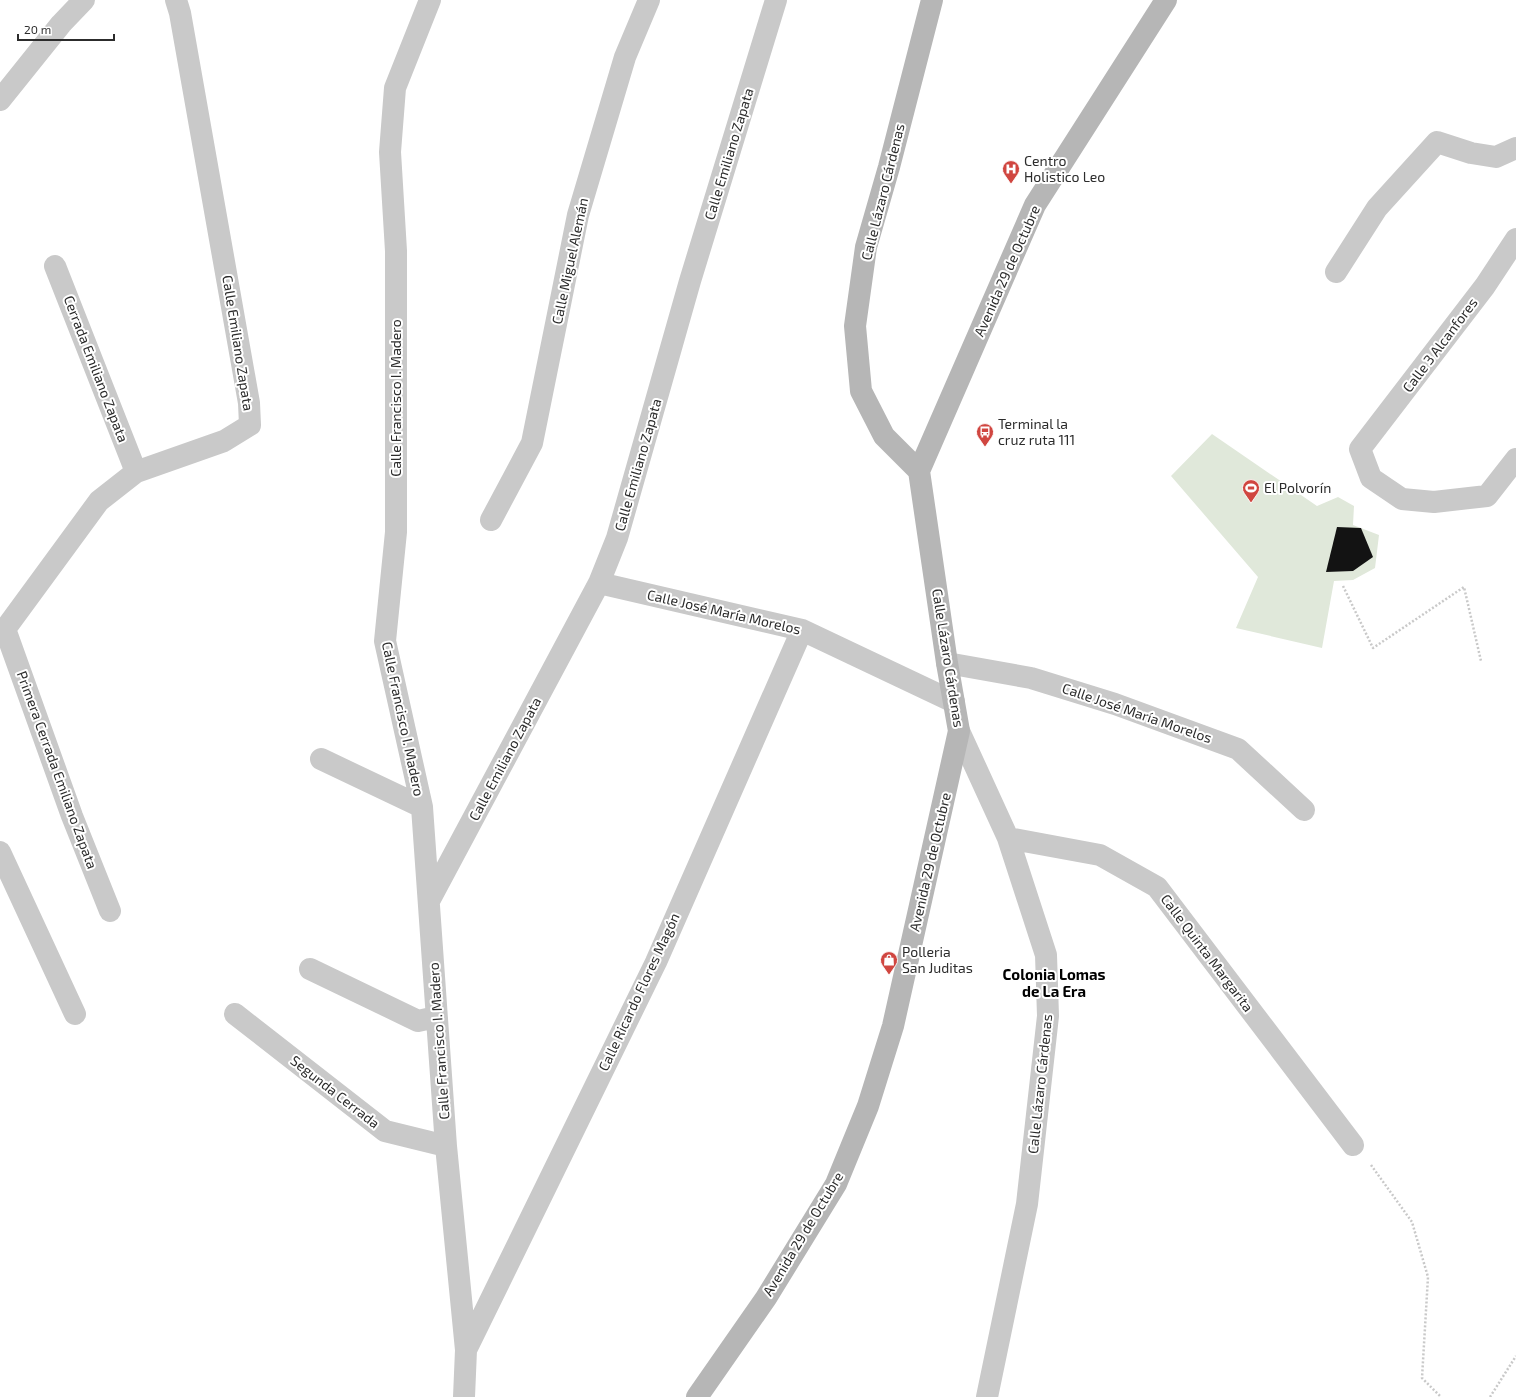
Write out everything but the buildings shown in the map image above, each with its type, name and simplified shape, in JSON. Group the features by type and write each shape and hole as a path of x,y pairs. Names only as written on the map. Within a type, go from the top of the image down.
{"street":[{"path":"0,100 61,24 84,0"},
{"name":"Calle Emiliano Zapata","path":"2,633 99,501 136,472 224,442 250,425 249,403 180,13 176,0"},
{"name":"Calle Francisco I. Madero","path":"430,0 395,88 390,152 396,251 396,532 385,641 422,807 446,1146 466,1350 464,1397"},
{"name":"Calle Miguel Alemán","path":"491,520 532,443 578,215 625,57 649,0"},
{"name":"Calle Emiliano Zapata","path":"429,901 599,583 617,538 690,280 776,0"},
{"name":"Calle Lázaro Cárdenas","path":"932,0 889,167 866,247 855,326 861,391 884,436 920,471 947,663 959,731 1008,838 1046,955 1048,1016 1027,1204 987,1397"},
{"name":"Avenida 29 de Octubre","path":"920,471 1035,205 1166,0"},
{"path":"1336,272 1378,208 1437,142 1471,153 1496,157 1516,148"},
{"name":"Calle 3 Alcanfores","path":"1516,239 1485,286 1360,449 1371,478 1402,499 1434,502 1487,496 1516,459"},
{"name":"Cerrada Emiliano Zapata","path":"55,266 136,472"},
{"name":"Calle José María Morelos","path":"599,583 802,630 954,702"},
{"name":"Calle Ricardo Flores Magón","path":"466,1350 656,962 802,630"},
{"name":"Primera Cerrada Emiliano Zapata","path":"2,633 110,911"},
{"name":"Calle José María Morelos","path":"947,663 1031,678 1115,704 1238,749 1304,810"},
{"name":"Avenida 29 de Octubre","path":"697,1397 766,1298 836,1184 868,1106 893,1026 959,731"},
{"path":"321,759 422,807"},
{"name":"Calle Quinta Margarita","path":"1008,838 1100,854 1157,887 1353,1145"},
{"path":"0,852 75,1014"},
{"path":"310,969 418,1021 436,1017"},
{"name":"Segunda Cerrada","path":"235,1014 385,1131 446,1146"}],"path":[{"path":"1343,586 1373,648 1464,587 1481,661"},
{"path":"1369,1163 1412,1222 1428,1277 1422,1378 1441,1397"},
{"path":"1490,1397 1516,1356"}],"shaded area":[{"name":"El Polvorín","path":"1212,434 1317,506 1338,497 1354,506 1353,525 1379,535 1375,568 1353,580 1334,581 1322,648 1236,628 1258,577 1171,476"}],"place":[{"name":"Centro Holistico Leo","path":"1011,184"},
{"name":"Terminal la cruz ruta 111","path":"985,447"},
{"name":"El Polvorín","path":"1251,503"},
{"name":"Polleria San Juditas","path":"889,975"}],"district":[{"name":"Colonia Lomas de La Era","path":"1054,984"}]}
